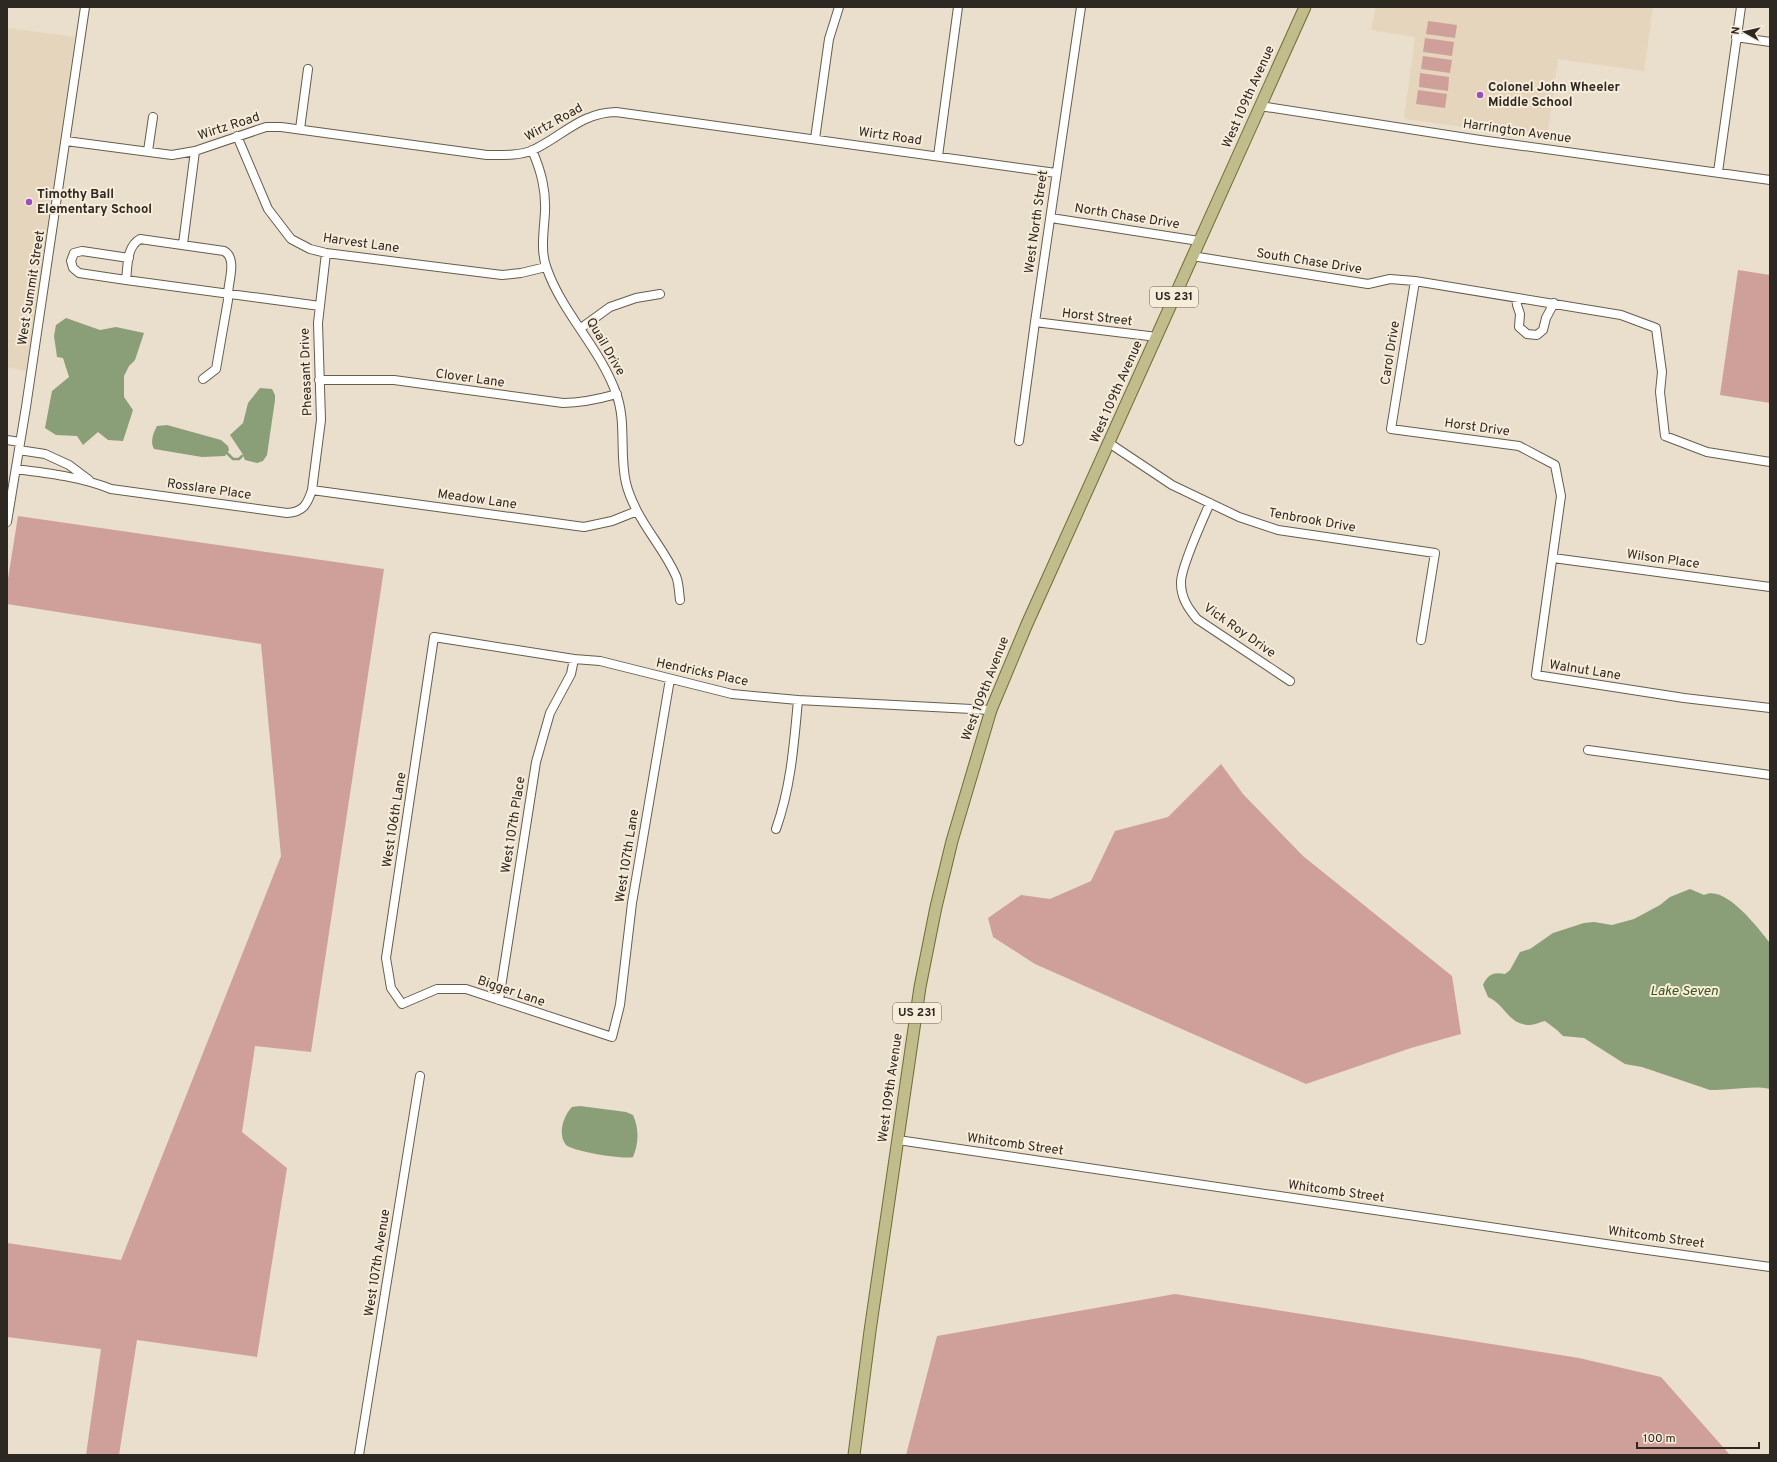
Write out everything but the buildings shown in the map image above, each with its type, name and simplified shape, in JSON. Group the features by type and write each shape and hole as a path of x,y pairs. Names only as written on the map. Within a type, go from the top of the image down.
{"main road":[{"name":"West 109th Avenue","path":"854,1455 870,1331 922,974 954,833 991,710 1018,646 1192,256 1305,7"}],"street":[{"name":"West Summit Street","path":"7,522 26,407 85,7"},
{"path":"815,139 828,39 839,7"},
{"path":"938,156 958,7"},
{"name":"West North Street","path":"1019,441 1051,218 1056,173 1081,7"},
{"path":"1718,172 1741,7"},
{"path":"1736,37 1770,42"},
{"path":"300,129 308,68"},
{"name":"Harrington Avenue","path":"1260,106 1480,140 1770,180"},
{"name":"Wirtz Road","path":"66,141 172,154 195,151 266,127 300,129 487,155 506,156 532,150 588,117 602,112 616,112 1056,173"},
{"path":"148,151 153,117"},
{"name":"Harvest Lane","path":"237,136 268,209 291,239 310,249 326,253 502,275 521,273 546,267"},
{"name":"Quail Drive","path":"532,150 540,167 544,184 543,242 546,267 553,286 608,372 617,394 621,416 626,483 637,511 666,558 676,578 680,600"},
{"path":"183,244 195,151"},
{"name":"North Chase Drive","path":"1051,218 1199,241"},
{"path":"126,280 128,258 131,247 134,242 140,239 183,244 224,251 229,254 231,258 231,265 227,293 227,307 216,369 203,379"},
{"path":"128,258 82,251 74,253 71,261 73,268 79,273 320,306"},
{"name":"Pheasant Drive","path":"312,490 321,420 318,323 326,253"},
{"name":"South Chase Drive","path":"1192,256 1368,284 1390,279 1415,281 1620,315 1656,328 1662,372 1660,392 1665,436 1707,452 1770,462"},
{"name":"Carol Drive","path":"1391,429 1415,281"},
{"path":"580,328 610,307 636,298 660,294"},
{"path":"1516,298 1516,305 1520,314 1519,327 1527,334 1537,335 1543,330 1546,318 1554,303"},
{"name":"Horst Street","path":"1035,322 1157,337"},
{"name":"Clover Lane","path":"319,380 394,380 563,403 596,400 617,394"},
{"name":"Horst Drive","path":"1391,429 1519,446 1555,465"},
{"name":"Rosslare Place","path":"7,440 45,454 69,465 92,482"},
{"name":"Tenbrook Drive","path":"1109,443 1172,485 1239,517 1278,530 1435,553 1421,640"},
{"name":"Walnut Lane","path":"1555,465 1561,496 1536,675 1684,698 1770,708"},
{"name":"Rosslare Place","path":"16,470 48,473 92,482 111,489 287,513 296,513 303,508 309,501 312,490"},
{"name":"Meadow Lane","path":"312,490 584,527 612,522 637,511"},
{"name":"Vick Roy Drive","path":"1210,503 1181,575 1182,592 1188,609 1197,619 1290,682"},
{"name":"Wilson Place","path":"1553,558 1770,587"},
{"name":"Hendricks Place","path":"434,637 600,662 732,694 798,700 991,710"},
{"name":"West 106th Lane","path":"402,1004 391,988 386,958 434,637"},
{"name":"West 107th Place","path":"499,1000 536,762 550,713 571,674 574,659"},
{"name":"West 107th Lane","path":"612,1037 620,1005 632,903 670,679"},
{"path":"776,829 784,807 793,762 798,700"},
{"path":"1588,750 1770,775"},
{"name":"Bigger Lane","path":"402,1004 437,989 466,989 531,1012 612,1037"},
{"name":"West 107th Avenue","path":"359,1455 420,1076"},
{"name":"Whitcomb Street","path":"898,1140 1770,1267"}],"shaded area":[{"name":"Colonel John Wheeler Middle School","path":"1376,7 1653,7 1644,71 1558,59 1547,138 1404,119 1415,37 1371,30"},
{"path":"1428,21 1457,25 1455,38 1426,34"},
{"name":"Timothy Ball Elementary School","path":"7,28 75,37 26,371 7,367"},
{"path":"1425,38 1454,42 1452,56 1423,52"},
{"path":"1423,56 1452,60 1450,73 1421,69"},
{"path":"1420,73 1449,77 1448,91 1419,87"},
{"path":"1418,90 1447,94 1445,108 1416,104"},
{"path":"1738,270 1770,275 1770,403 1720,395"},
{"path":"18,516 384,569 311,1052 255,1046 242,1132 287,1168 257,1357 137,1340 119,1455 86,1455 101,1349 7,1337 7,1243 121,1260 281,856 261,644 7,604 7,585"},
{"path":"1221,764 1243,794 1303,856 1452,976 1461,1034 1411,1048 1306,1084 1035,964 993,937 988,918 1021,895 1050,899 1091,881 1115,831 1168,817"},
{"path":"1175,1294 1579,1358 1661,1377 1730,1455 906,1455 937,1336"}],"water":[{"path":"66,318 100,330 116,327 144,333 135,360 129,366 124,376 124,397 133,410 123,441 108,440 98,432 83,445 77,436 56,435 45,428 52,391 69,377 63,358 57,357 54,336 56,325"},
{"path":"260,388 272,389 275,395 275,400 267,455 263,461 257,463 245,460 230,435 243,423 248,403"},
{"path":"167,425 221,440 228,446 229,450 225,456 202,457 154,449 152,438 157,426"},
{"name":"Lake Seven","path":"1690,889 1704,895 1712,893 1731,901 1749,918 1770,943 1770,1089 1748,1088 1710,1090 1642,1067 1625,1064 1584,1038 1563,1036 1545,1021 1533,1025 1517,1022 1499,1004 1488,997 1483,985 1489,976 1498,973 1505,974 1510,970 1520,952 1530,949 1553,933 1584,923 1594,922 1612,925 1634,919 1660,905 1670,897"},
{"path":"580,1106 626,1112 633,1115 638,1136 633,1157 628,1158 598,1154 578,1150 566,1145 562,1136 564,1120 572,1107"}],"waterway":[{"path":"227,453 233,459 239,459 242,456"}],"place":[{"name":"Colonel John Wheeler Middle School","path":"1480,95"},
{"name":"Timothy Ball Elementary School","path":"29,202"}]}
